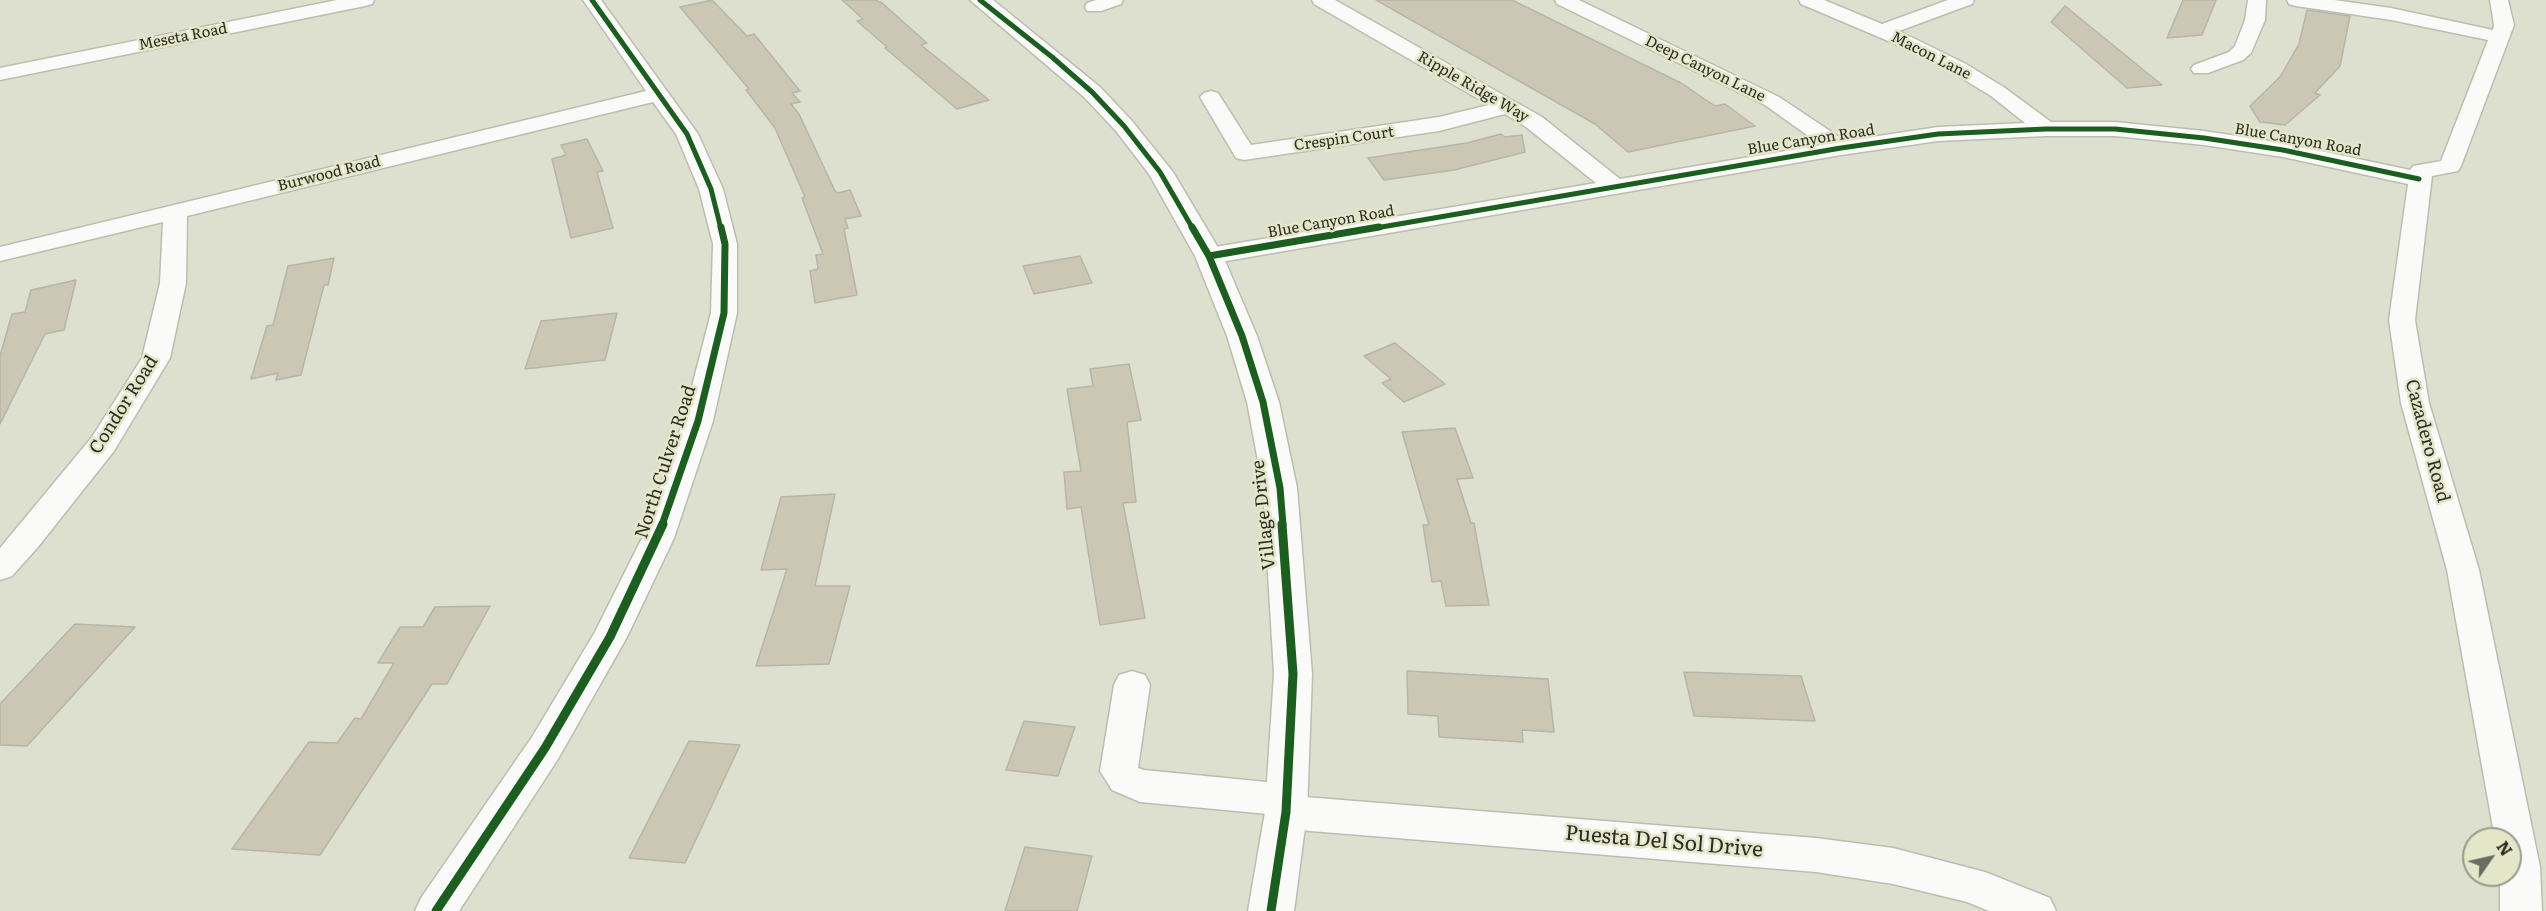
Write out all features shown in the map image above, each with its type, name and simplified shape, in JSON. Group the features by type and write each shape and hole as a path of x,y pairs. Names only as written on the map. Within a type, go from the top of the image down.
{"main road":[{"name":"Village Drive","path":"980,0 1092,92 1124,126 1160,172 1209,256 1242,336 1263,402 1280,488 1293,674 1287,806 1271,911"}],"street":[{"name":"Meseta Road","path":"0,74 365,0"},
{"name":"North Culver Road","path":"436,911 545,748 610,637 658,538 698,421 724,313 725,244 711,189 687,134 592,0"},
{"path":"1094,7 1114,0"},
{"name":"Ripple Ridge Way","path":"1321,0 1507,107 1562,142 1616,187"},
{"name":"Deep Canyon Lane","path":"1564,0 1772,101 1840,148"},
{"name":"Macon Lane","path":"1808,0 1959,68 1998,92 2046,129"},
{"path":"1882,32 1965,0"},
{"path":"2201,69 2236,56 2244,49 2256,20 2257,0"},
{"path":"2296,0 2391,15 2500,37"},
{"path":"2419,180 2421,171 2450,166 2504,25 2499,0"},
{"name":"Burwood Road","path":"0,254 659,94"},
{"name":"Crespin Court","path":"1211,97 1244,153 1439,124 1507,107"},
{"name":"Blue Canyon Road","path":"1209,256 1840,148 1938,134 2046,129 2115,129 2204,138 2303,154 2419,180"},
{"name":"Cazadero Road","path":"2419,180 2415,230 2402,320 2406,356 2415,404 2463,570 2520,867 2521,911"},
{"name":"Condor Road","path":"0,568 27,539 103,444 156,358 173,283 175,212"},
{"name":"Puesta Del Sol Drive","path":"1132,685 1119,771 1125,779 1140,786 1287,806 1816,855 1893,866 1971,885 2035,911"}],"building":[{"path":"712,0 747,36 754,34 800,91 792,93 800,102 791,104 799,114 835,191 838,193 850,190 861,216 845,219 848,228 844,229 857,295 815,303 810,271 818,269 816,255 823,254 802,198 805,197 775,128 746,90 749,89 680,7"},
{"path":"842,0 875,0 882,3 927,43 921,45 989,100 957,109 885,48 887,47 857,21 863,19"},
{"path":"1376,0 1512,0 1681,83 1715,106 1725,104 1755,126 1628,152 1595,124"},
{"path":"2183,0 2216,0 2202,35 2167,38"},
{"path":"2065,6 2162,85 2127,88 2051,22"},
{"path":"2307,10 2350,16 2340,66 2315,93 2320,95 2285,125 2260,122 2250,106 2280,77 2299,44"},
{"path":"1501,134 1505,137 1522,135 1525,152 1454,170 1384,180 1368,158 1467,143"},
{"path":"587,139 603,171 597,172 613,228 571,238 552,159 566,155 561,145"},
{"path":"1080,256 1092,283 1034,294 1023,266"},
{"path":"334,258 328,285 324,285 301,375 276,380 278,373 251,379 267,326 273,325 288,266"},
{"path":"76,280 64,330 45,334 0,424 0,356 12,314 25,312 31,290"},
{"path":"617,313 605,360 525,369 541,321"},
{"path":"1395,343 1445,384 1404,402 1382,383 1391,379 1364,356"},
{"path":"1129,364 1141,420 1127,422 1136,502 1123,503 1145,618 1100,625 1081,507 1067,509 1064,472 1081,471 1067,389 1093,386 1090,369"},
{"path":"1455,428 1473,478 1457,479 1471,523 1474,523 1489,605 1446,606 1441,581 1432,582 1423,525 1429,525 1402,432"},
{"path":"835,494 815,586 850,586 829,664 756,666 787,569 761,570 781,497"},
{"path":"490,606 447,684 432,684 320,855 232,849 309,742 337,743 355,718 361,719 394,663 378,663 400,627 423,627 435,607"},
{"path":"75,624 135,627 27,746 0,745 0,704"},
{"path":"1407,671 1548,679 1554,732 1522,730 1523,742 1439,737 1438,716 1408,714"},
{"path":"1684,672 1801,676 1815,721 1694,716"},
{"path":"1024,721 1075,727 1058,776 1006,770"},
{"path":"689,741 740,745 685,863 629,858"},
{"path":"1025,847 1092,856 1077,911 1005,911"}],"cycle path":[{"path":"436,911 545,748 610,637 658,538 698,421 724,313 725,244 711,189 687,134 592,0"},
{"path":"980,0 1092,92 1124,126 1160,172 1209,256 1242,336 1263,402 1280,488 1293,674 1286,812 1271,911"},
{"path":"1209,256 1841,148 1938,134 2046,129 2115,129 2204,138 2283,150 2419,179"}]}
